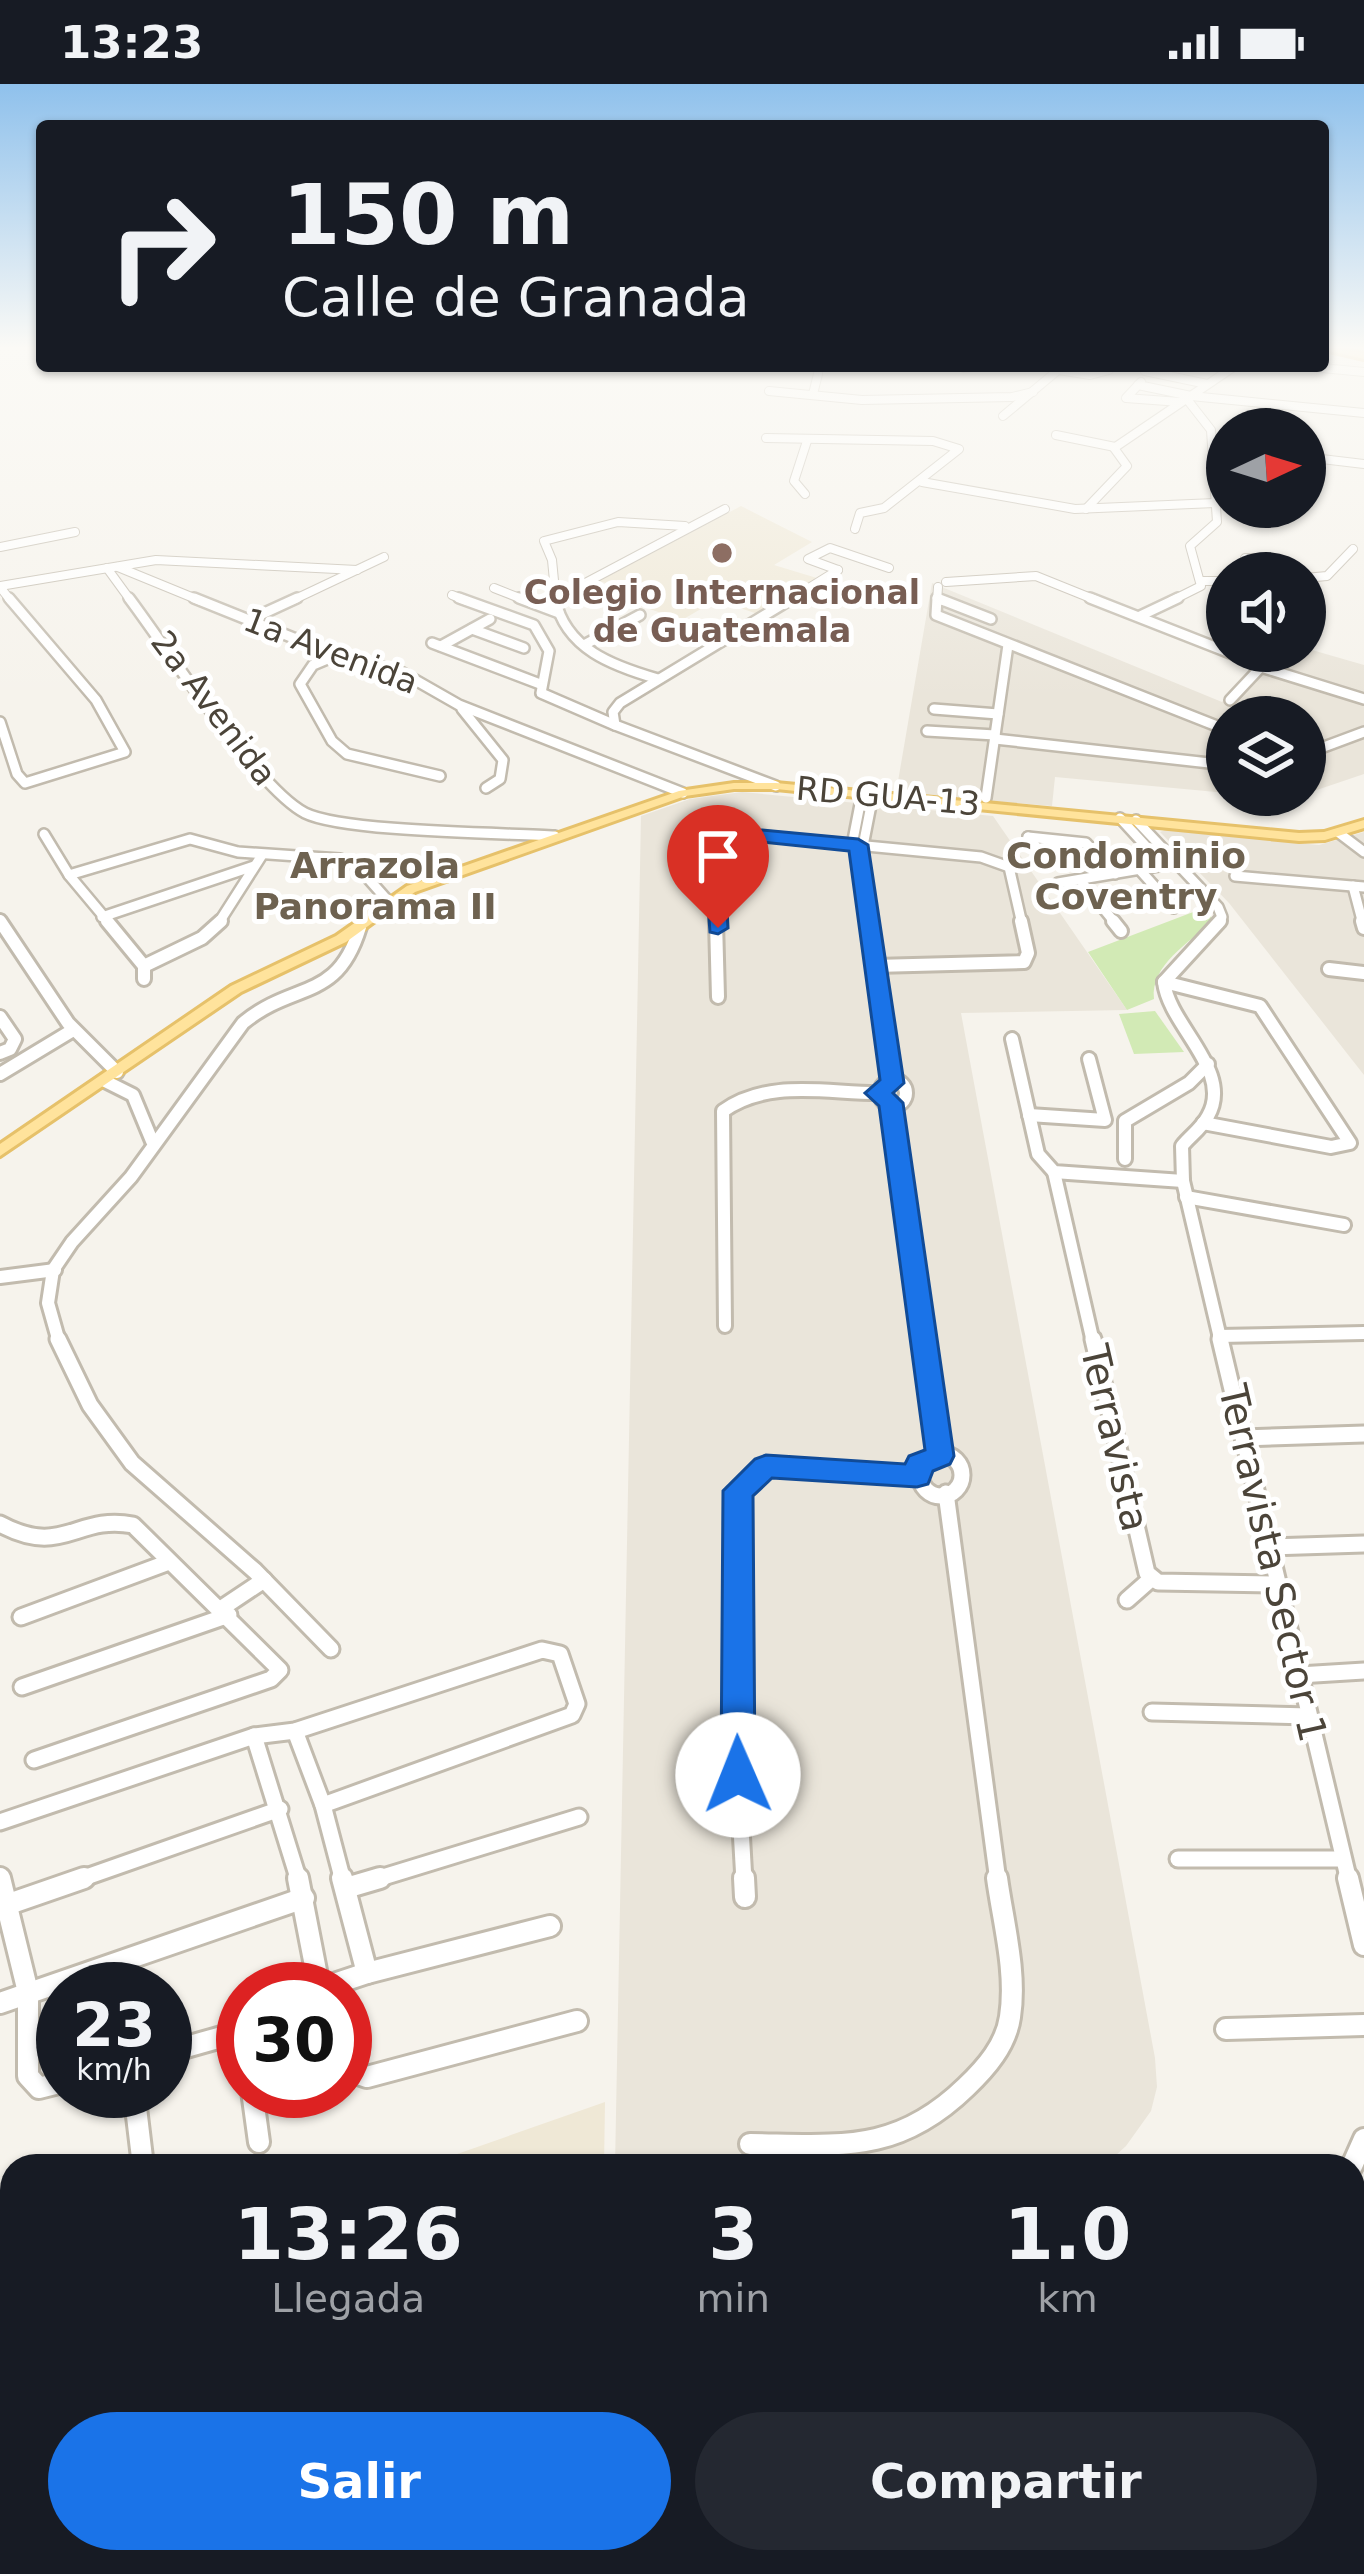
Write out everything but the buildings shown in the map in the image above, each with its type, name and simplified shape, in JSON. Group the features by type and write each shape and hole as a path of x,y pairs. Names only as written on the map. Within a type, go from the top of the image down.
{"main road":[{"name":"RD GUA-13","path":"0,1151 236,989 360,927 389,902 422,884 679,792 776,786 1299,837 1343,832 1364,824"}],"street":[{"path":"799,464 794,481 805,494"},
{"path":"855,529 860,513 884,508 943,464"},
{"path":"1087,509 1125,464"},
{"path":"922,482 1087,509 1206,503"},
{"path":"557,598 725,509"},
{"path":"658,679 605,663 584,645 559,613 556,565 547,538 618,522 686,526"},
{"path":"1140,616 1198,588 1201,581 1190,546 1210,528"},
{"path":"0,547 75,532"},
{"path":"615,725 611,718 615,707 838,574 838,570 808,560 830,548 890,568"},
{"path":"1326,576 1353,549"},
{"path":"250,620 383,557"},
{"path":"0,587 163,560 356,570"},
{"name":"1a Avenida","path":"113,568 339,655 403,673 459,705 679,792"},
{"name":"2a Avenida","path":"113,568 260,773 305,813 332,821 555,836"},
{"path":"940,589 1032,574 1206,643"},
{"path":"1201,581 1206,581"},
{"path":"0,587 96,700 124,747 123,754 29,783 16,774 0,722"},
{"path":"494,588 559,613"},
{"path":"940,589 986,622 1002,614"},
{"path":"940,589 936,615 1206,722"},
{"path":"452,595 540,630 549,651 540,684 544,697 776,786"},
{"path":"584,645 640,615"},
{"path":"490,619 436,645 540,684"},
{"path":"472,629 524,648 490,666"},
{"path":"986,798 1008,645"},
{"path":"339,655 313,665 300,684 336,747 347,754 440,776"},
{"path":"1234,696 1261,667 1364,699"},
{"path":"459,705 504,764 500,779 486,788"},
{"path":"934,709 998,714"},
{"path":"927,730 1206,762"},
{"path":"1326,744 1364,732"},
{"path":"868,794 858,845 892,1083"},
{"path":"1128,819 1176,863 1222,917 1164,982 1166,1007 1208,1064 1212,1104 1203,1123 1183,1142 1184,1189"},
{"path":"1343,832 1364,848"},
{"path":"44,833 69,875 144,973 220,923 258,861"},
{"path":"719,993 715,848 729,838 858,845 1004,862 1028,953 1024,962 1013,966 875,966"},
{"path":"69,875 184,839 258,861 340,860 358,866 389,902"},
{"path":"1149,841 1156,860"},
{"path":"1086,843 1114,874"},
{"path":"1058,884 1139,869 1156,860 1176,863"},
{"path":"102,917 258,861"},
{"path":"1139,869 1174,908"},
{"path":"1235,876 1359,887 1364,928"},
{"path":"1080,880 1121,931"},
{"path":"0,921 73,1030 96,1058 117,1072"},
{"path":"332,1649 264,1580 131,1463 104,1425 51,1325 47,1299 55,1270 134,1174 152,1141 239,1026 264,1003 339,977 356,949 360,927"},
{"path":"0,937 62,1023 73,1030"},
{"path":"1329,969 1364,973"},
{"path":"1164,982 1260,1006 1350,1143 1331,1147 1203,1123"},
{"path":"0,1017 15,1039 4,1052 21,1062"},
{"path":"0,1074 73,1030"},
{"name":"Terravista","path":"1012,1039 1038,1154 1054,1172 1147,1573 1152,1578 1278,1584"},
{"path":"1029,1115 1105,1120 1089,1059"},
{"path":"1125,1159 1125,1121 1146,1103 1192,1086 1208,1064"},
{"path":"104,1081 133,1095 152,1141"},
{"path":"725,1326 723,1111 736,1098 762,1093 877,1093 892,1083"},
{"path":"891,1103 909,1095 906,1088 892,1083"},
{"path":"877,1093 891,1103 940,1456"},
{"path":"1054,1172 1184,1189 1344,1225"},
{"name":"Terravista Sector 1","path":"1184,1189 1364,1946"},
{"path":"0,1277 55,1270"},
{"path":"1219,1336 1364,1334"},
{"path":"1243,1438 1364,1434"},
{"path":"745,1897 738,1775 738,1491 754,1473 774,1465 917,1476 926,1488 946,1493 960,1487 965,1478 960,1465 940,1456 920,1464 917,1476"},
{"path":"750,2144 884,2140 901,2134 980,2074 1004,2039 1010,2021 1010,1972 946,1493"},
{"path":"0,1524 28,1541 44,1543 111,1521 126,1522 278,1664 277,1675 34,1760"},
{"path":"1269,1546 1364,1544"},
{"path":"21,1617 169,1562"},
{"path":"1127,1600 1152,1578"},
{"path":"22,1687 225,1611 264,1580"},
{"path":"0,1822 254,1736 296,1731 542,1650 560,1654 578,1704 572,1714 323,1805"},
{"path":"1300,1675 1364,1671"},
{"path":"1152,1712 1310,1716"},
{"path":"296,1731 323,1805 364,1962"},
{"path":"254,1736 304,1898 315,1962"},
{"path":"6,1905 280,1809"},
{"path":"346,1888 579,1817"},
{"path":"1178,1859 1343,1859"},
{"path":"0,1877 28,1992 28,2076 36,2085"},
{"path":"0,2003 304,1898"},
{"path":"372,1972 550,1926"},
{"path":"372,2076 577,2020"},
{"path":"1226,2029 1364,2025"},
{"path":"137,2118 142,2154"},
{"path":"256,2118 259,2142"}],"shaded area":[{"name":"Colegio Internacional de Guatemala","path":"741,506 812,542 774,565 820,579 761,615 716,600 682,620 626,601 637,593 599,581"},
{"path":"932,583 1207,696 1206,791 1055,777 1052,806 896,793"},
{"path":"1326,654 1364,665 1364,774 1326,787 1326,696 1228,696 1250,672 1326,672"},
{"path":"742,792 993,816 1127,1010 961,1013 1155,2058 1157,2087 1151,2111 1117,2154 615,2154 641,816 690,799"},
{"path":"1160,832 1319,845 1364,832 1364,1075 1229,903"},
{"path":"605,2102 604,2154 457,2154"}],"green space":[{"path":"1209,906 1212,922 1165,965 1154,987 1154,999 1127,1010 1088,952"},
{"path":"1155,1011 1184,1052 1134,1054 1119,1014"}],"place":[{"name":"Colegio Internacional de Guatemala","path":"722,553"}],"district":[{"name":"Condominio Coventry","path":"1126,876"},
{"name":"Arrazola Panorama II","path":"375,886"}],"route":[{"path":"718,928 714,853 724,840 762,836 858,845 892,1083 877,1093 891,1103 940,1456 920,1464 917,1476 774,1465 754,1473 738,1491 738,1775"}]}
